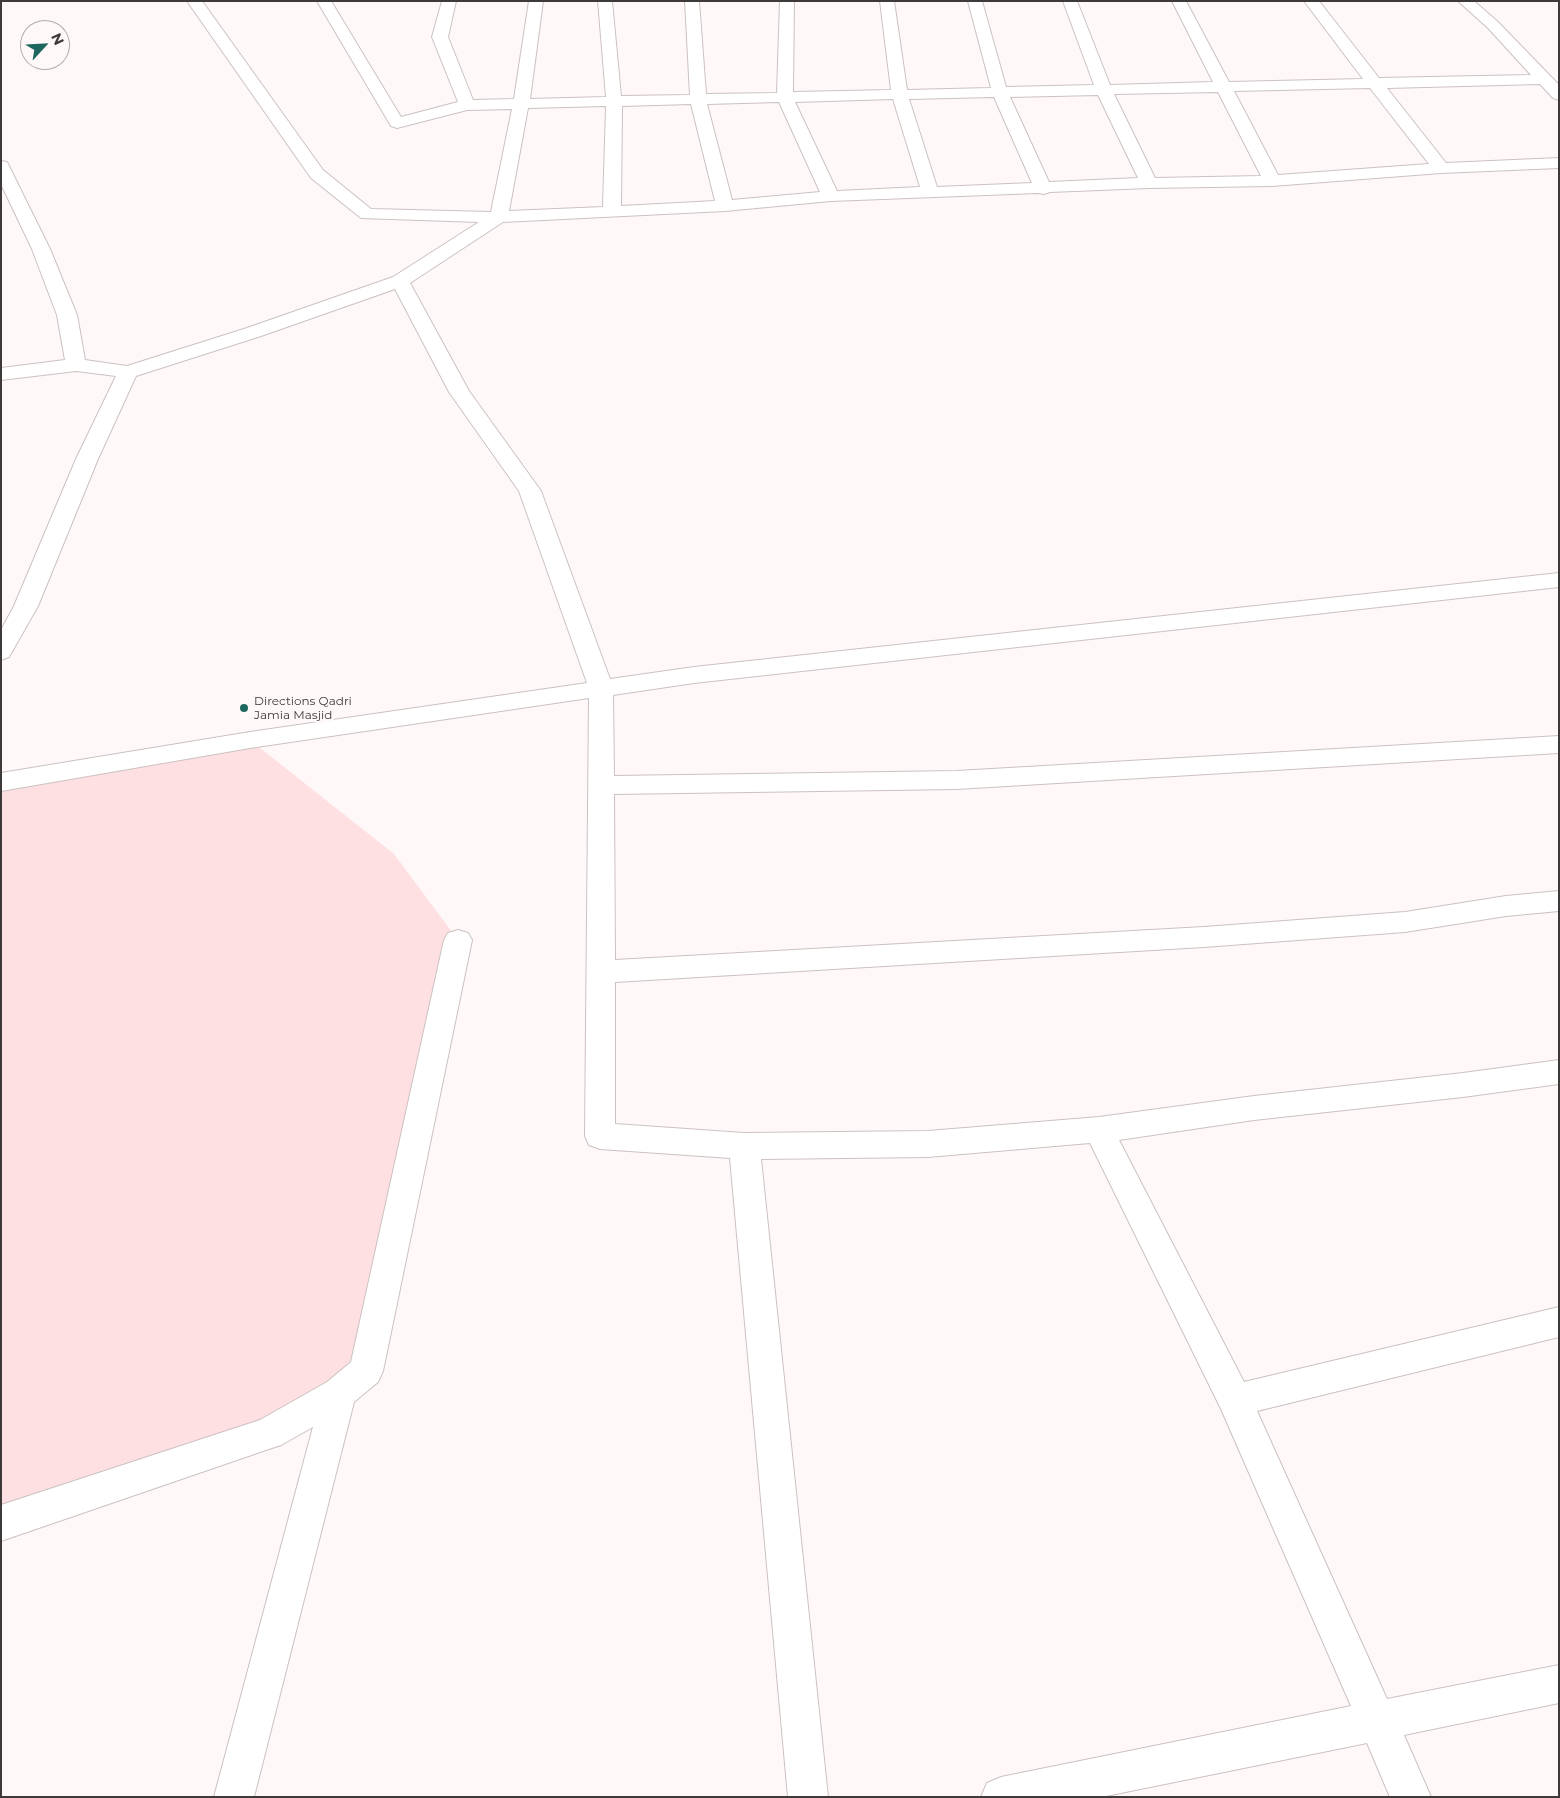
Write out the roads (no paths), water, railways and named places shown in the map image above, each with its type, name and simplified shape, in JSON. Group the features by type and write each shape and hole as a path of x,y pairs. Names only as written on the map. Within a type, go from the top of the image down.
{"street":[{"path":"194,1 317,174 367,214 499,217 725,206 831,196 1148,183 1272,181 1441,168 1559,163"},
{"path":"324,1 397,124 467,105 1543,78"},
{"path":"449,1 440,37 467,105"},
{"path":"1,374 76,365 128,372 254,332 400,281 499,217 521,105 536,1"},
{"path":"605,1 614,102 612,211"},
{"path":"692,1 698,100 725,206"},
{"path":"787,1 785,98 831,196"},
{"path":"886,1 900,95 930,192"},
{"path":"976,1 1000,93 1044,188"},
{"path":"1070,1 1104,90 1148,183"},
{"path":"1179,1 1272,181"},
{"path":"1311,1 1441,168"},
{"path":"1465,1 1492,25 1559,95"},
{"path":"1,166 41,250 67,315 76,365"},
{"path":"400,281 459,392 530,491 601,688 600,1136 744,1146 928,1144 1099,1130 1254,1108 1462,1085 1559,1072"},
{"path":"1,652 26,606 87,459 128,372"},
{"path":"1,782 250,740 694,675 1559,580"},
{"path":"601,785 957,780 1559,744"},
{"path":"601,972 1204,937 1405,922 1506,906 1559,901"},
{"path":"1,1523 269,1433 339,1393 366,1371 458,940"},
{"path":"1099,1130 1235,1400 1411,1797"},
{"path":"744,1146 808,1797"},
{"path":"1235,1400 1559,1322"},
{"path":"234,1797 339,1393"},
{"path":"1001,1797 1559,1684"}],"place":[{"name":"Directions Qadri Jamia Masjid","path":"244,708"}]}
